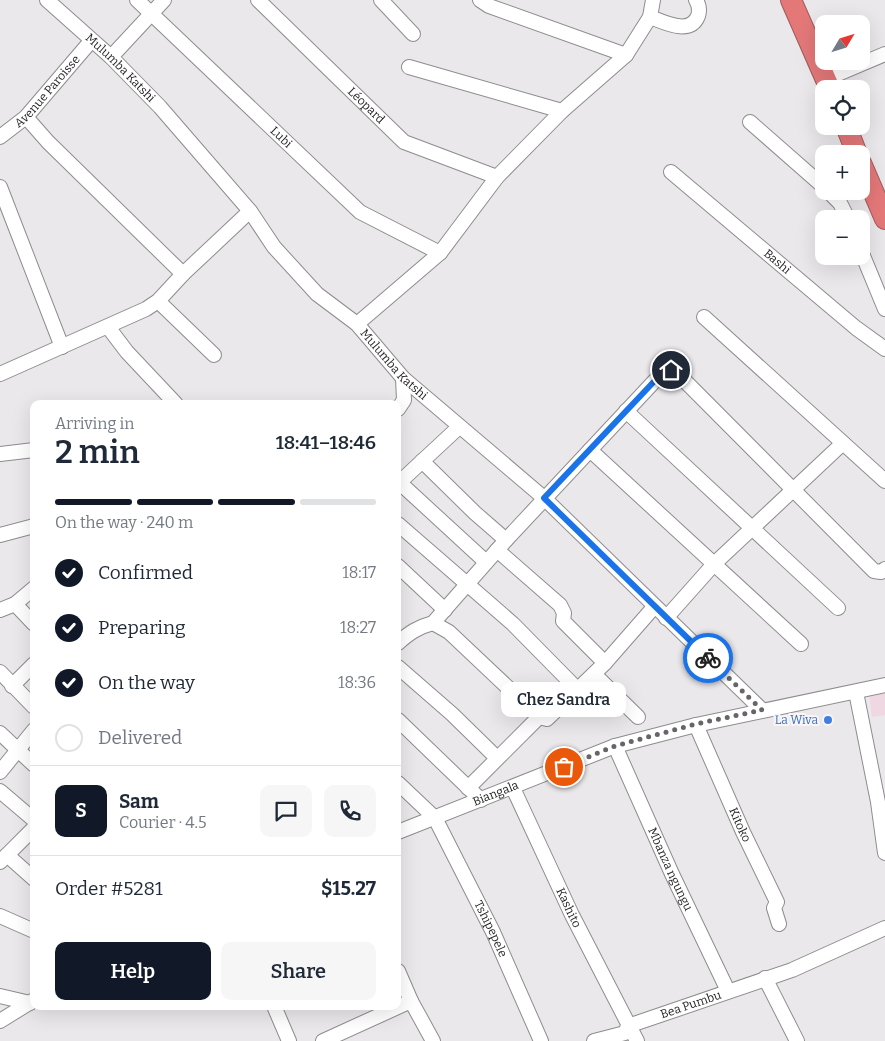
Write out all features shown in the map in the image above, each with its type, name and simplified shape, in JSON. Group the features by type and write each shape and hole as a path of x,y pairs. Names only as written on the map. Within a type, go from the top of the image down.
{"highway":[{"path":"791,0 826,80"},
{"path":"870,184 885,219"}],"street":[{"name":"Mulumba Katshi","path":"47,0 90,41 111,57 160,107 250,211 274,247 317,294 357,324 403,378 544,498 762,710"},
{"name":"Lubi","path":"137,0 360,212 440,253"},
{"path":"111,57 164,0"},
{"name":"Léopard","path":"258,0 404,142 497,177"},
{"path":"381,0 413,34"},
{"path":"480,0 489,6 626,55"},
{"path":"357,324 440,253 497,177 562,111 626,55 650,17 653,0"},
{"path":"650,17 674,26 688,26 696,20 699,12 696,0"},
{"name":"Avenue Paroisse","path":"0,136 26,117 90,41"},
{"path":"836,80 885,54"},
{"path":"409,67 562,111"},
{"path":"26,117 48,142 183,274"},
{"path":"750,122 815,179"},
{"name":"Bashi","path":"671,172 856,328 885,349"},
{"path":"0,187 62,347"},
{"path":"0,374 146,309 158,301 183,274 250,211"},
{"path":"867,265 885,309"},
{"path":"158,301 214,355"},
{"path":"704,316 885,481"},
{"path":"108,327 127,352 172,400"},
{"path":"401,640 412,631 434,623 544,498 663,372 671,370 677,373 874,571 881,572 885,569"},
{"path":"401,404 404,400 403,378"},
{"path":"626,411 838,608"},
{"path":"401,481 459,427"},
{"path":"666,618 714,564 753,530 843,443"},
{"path":"0,454 30,450"},
{"path":"590,450 801,644"},
{"path":"422,461 475,512 501,545 560,605 564,613 562,621 606,663"},
{"path":"401,485 486,562"},
{"path":"0,535 30,527"},
{"path":"401,527 512,624 578,690"},
{"path":"401,569 445,610"},
{"path":"0,610 15,604 30,591"},
{"path":"15,604 30,620"},
{"path":"434,623 449,632 539,717 548,719 606,663 654,607"},
{"path":"12,686 30,668"},
{"path":"401,670 452,714 497,758"},
{"path":"0,672 30,703"},
{"path":"594,674 638,717"},
{"name":"Biangala","path":"401,828 435,818 513,788 615,746 696,724 885,685"},
{"path":"856,692 878,802 885,853"},
{"path":"468,788 539,717"},
{"path":"401,723 481,800"},
{"name":"Kitoko","path":"696,724 777,902 774,908 779,924"},
{"path":"0,732 30,761"},
{"path":"0,772 30,735"},
{"name":"Mbanza ngungu","path":"615,746 672,874 728,991"},
{"name":"Tshipepele","path":"401,786 435,818 493,932 542,1041"},
{"name":"Kashito","path":"513,788 572,915 637,1041"},
{"path":"0,791 30,817"},
{"path":"30,836 3,859 30,876"},
{"path":"0,916 30,929"},
{"name":"Bea Pumbu","path":"594,1041 625,1033 628,1026 792,970 885,928"},
{"path":"401,978 411,1001 433,1041"},
{"path":"765,978 797,1041"},
{"path":"0,996 30,1001"},
{"path":"401,1006 411,1001"},
{"path":"0,1021 30,1002"},
{"path":"276,1010 290,1041"},
{"path":"323,1041 391,1010"}],"shaded area":[{"path":"885,691 885,715 872,717 869,694"}],"way so far":[{"path":"564,767 615,746 696,724 762,710 708,658"}],"place":[{"name":"La Wiva","path":"828,720"},
{"name":"Chez Sandra","path":"564,767"}],"route":[{"path":"671,370 663,372 544,498 708,658"}]}
